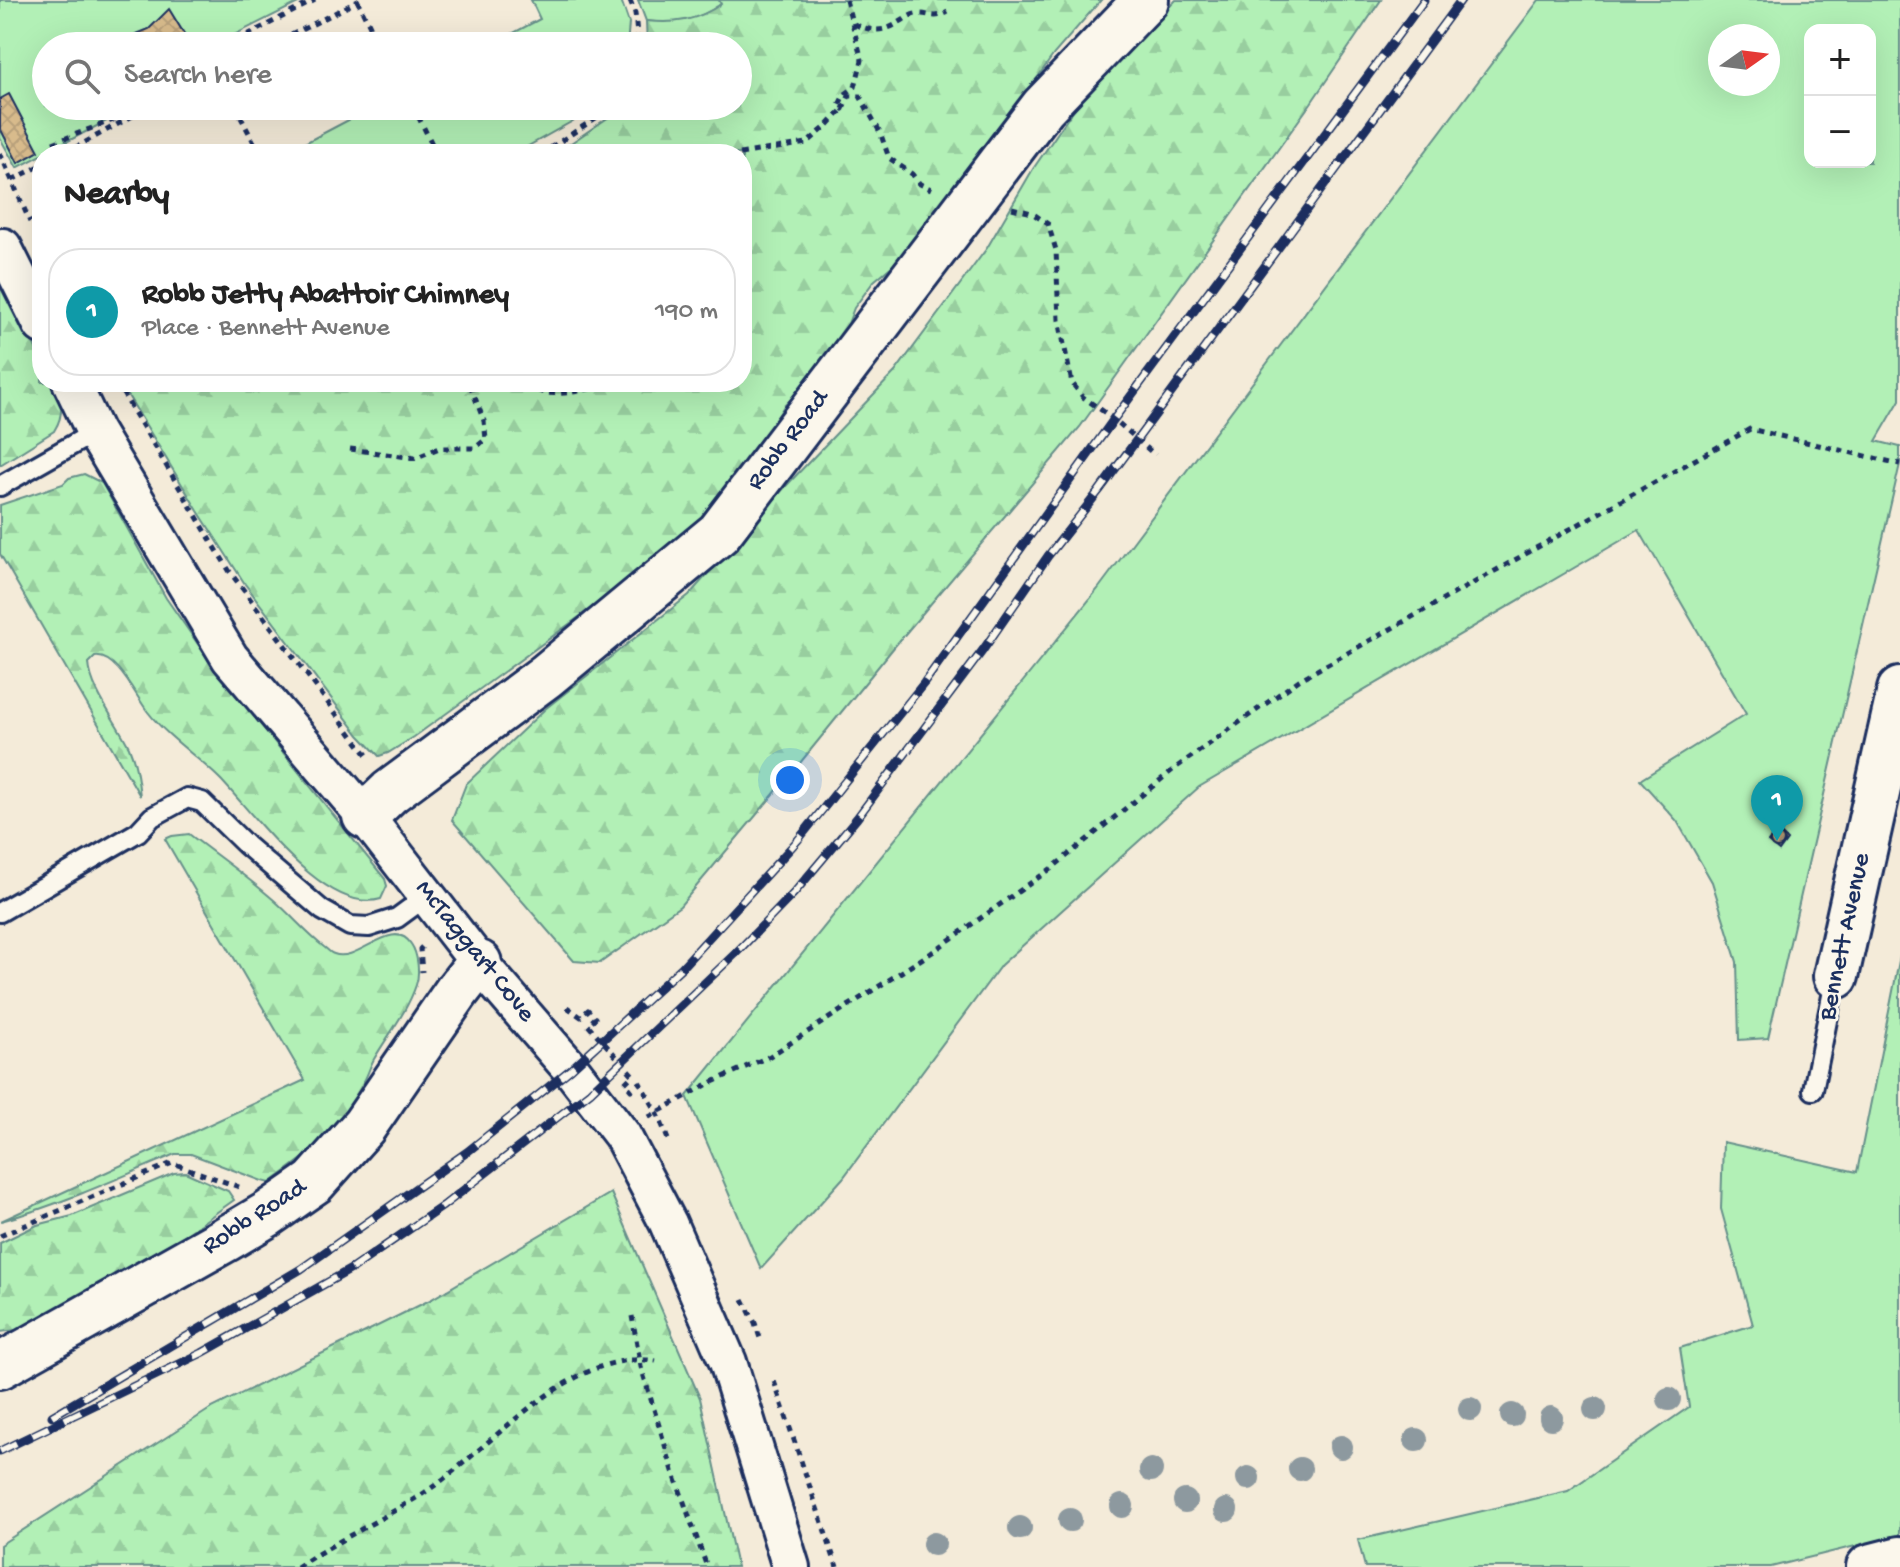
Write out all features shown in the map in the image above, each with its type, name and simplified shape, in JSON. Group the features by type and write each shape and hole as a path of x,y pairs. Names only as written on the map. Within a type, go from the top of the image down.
{"street":[{"name":"Robb Road","path":"378,804 546,676 719,533 1043,107 1146,0"},
{"path":"9,241 32,300"},
{"name":"McTaggart Cove","path":"76,392 95,432 230,658 378,804 427,896 622,1135 668,1223 728,1362 791,1567"},
{"name":"Bennett Avenue","path":"1836,976 1900,690"},
{"name":"Robb Road","path":"0,1366 226,1239 314,1182 364,1126 479,963"},
{"path":"1869,1567 1900,1559"}],"lane":[{"path":"0,486 95,432"},
{"path":"0,912 138,832 152,817 187,798 202,802 246,845 322,910 350,926 369,927 397,918 427,896"},
{"name":"Bennett Avenue","path":"1813,1090 1836,976"}],"path":[{"path":"253,32 315,0"},
{"path":"630,0 637,32"},
{"path":"297,32 358,1 373,32"},
{"path":"853,24 870,31 881,30 916,14 938,17 948,12"},
{"path":"752,152 807,143 843,109"},
{"path":"53,143 113,120"},
{"path":"82,144 125,120"},
{"path":"242,120 255,144"},
{"path":"420,120 432,144"},
{"path":"556,144 593,120"},
{"path":"0,153 12,180 9,241"},
{"path":"12,180 32,170"},
{"path":"122,392 230,572 367,754 378,804"},
{"path":"350,449 415,458 439,448 475,448 486,439 484,421 473,392"},
{"path":"622,1135 708,1084 770,1056 931,953 1052,868 1174,769 1299,680 1750,429 1900,464"},
{"path":"423,979 420,949 451,927"},
{"path":"0,1236 172,1163 249,1191 268,1214"},
{"path":"632,1316 639,1358 673,1471 707,1567"},
{"path":"297,1567 425,1492 529,1409 587,1371 639,1358 656,1361"}],"green space":[{"path":"0,0 304,0 240,32 32,32 32,120 108,120 63,144 32,144 32,160 17,168 0,138"},
{"path":"531,0 621,0 629,23 628,32 515,32 540,19"},
{"path":"638,0 719,0 721,4 694,18 657,22 646,21"},
{"path":"719,0 1101,0 1054,54 923,240 874,281 854,308 835,358 784,406 731,493 623,585 414,737 379,756 359,735 245,584 126,392 752,392 752,144 570,144 605,120 752,120 752,32 646,32 646,21 694,18 721,4"},
{"path":"1176,0 1381,0 1080,427 680,906 600,963 574,961 452,820 466,784 545,709 689,595 786,486 895,372 987,248 1033,169 1085,93"},
{"path":"1539,0 1900,0 1900,400 1876,441 1900,447 1900,464 1768,1038 1739,1040 1737,962 1712,882 1677,821 1640,780 1746,714 1639,530 1199,787 1001,965 843,1178 761,1269 687,1096 1098,589"},
{"path":"348,120 575,120 532,144 303,144"},
{"path":"0,284 32,341 32,392 57,392 61,406 60,419 54,431 0,465"},
{"path":"84,474 102,483 166,598 211,663 385,879 387,886 381,899 360,900 337,892 315,878 271,837 220,779 156,721 118,669 111,662 95,657 89,663 94,684 129,747 140,796 0,554 0,505"},
{"path":"189,834 265,892 333,953 353,953 385,937 403,937 413,948 418,970 408,1005 340,1121 317,1146 270,1183 191,1154 175,1154 68,1199 1,1221 305,1080 165,839"},
{"path":"1900,956 1900,1535 1771,1567 1365,1567 1358,1540 1568,1491 1689,1407 1680,1348 1753,1325 1721,1209 1723,1142 1857,1172"},
{"path":"185,1172 228,1191 234,1200 171,1245 17,1330 0,1332 0,1243 37,1225 72,1216 174,1173"},
{"path":"611,1193 700,1398 737,1567 0,1567 0,1545 210,1409 430,1300"}],"building":[{"path":"169,9 183,32 142,32 149,29"},
{"path":"9,94 35,144 32,144 32,155 18,163 0,128 0,99"},
{"path":"1777,830 1787,840 1779,851 1768,842"},
{"path":"1777,834 1784,841 1777,848 1770,841"}],"railway":[{"path":"52,1416 301,1269 467,1152 571,1069 682,967 798,840 924,683 1114,419 1424,0"},
{"path":"0,1451 202,1353 353,1268 443,1206 590,1092 735,954 794,893 857,818 1461,0"}],"place":[{"name":"Robb Jetty Abattoir Chimney","path":"1777,841"}]}
